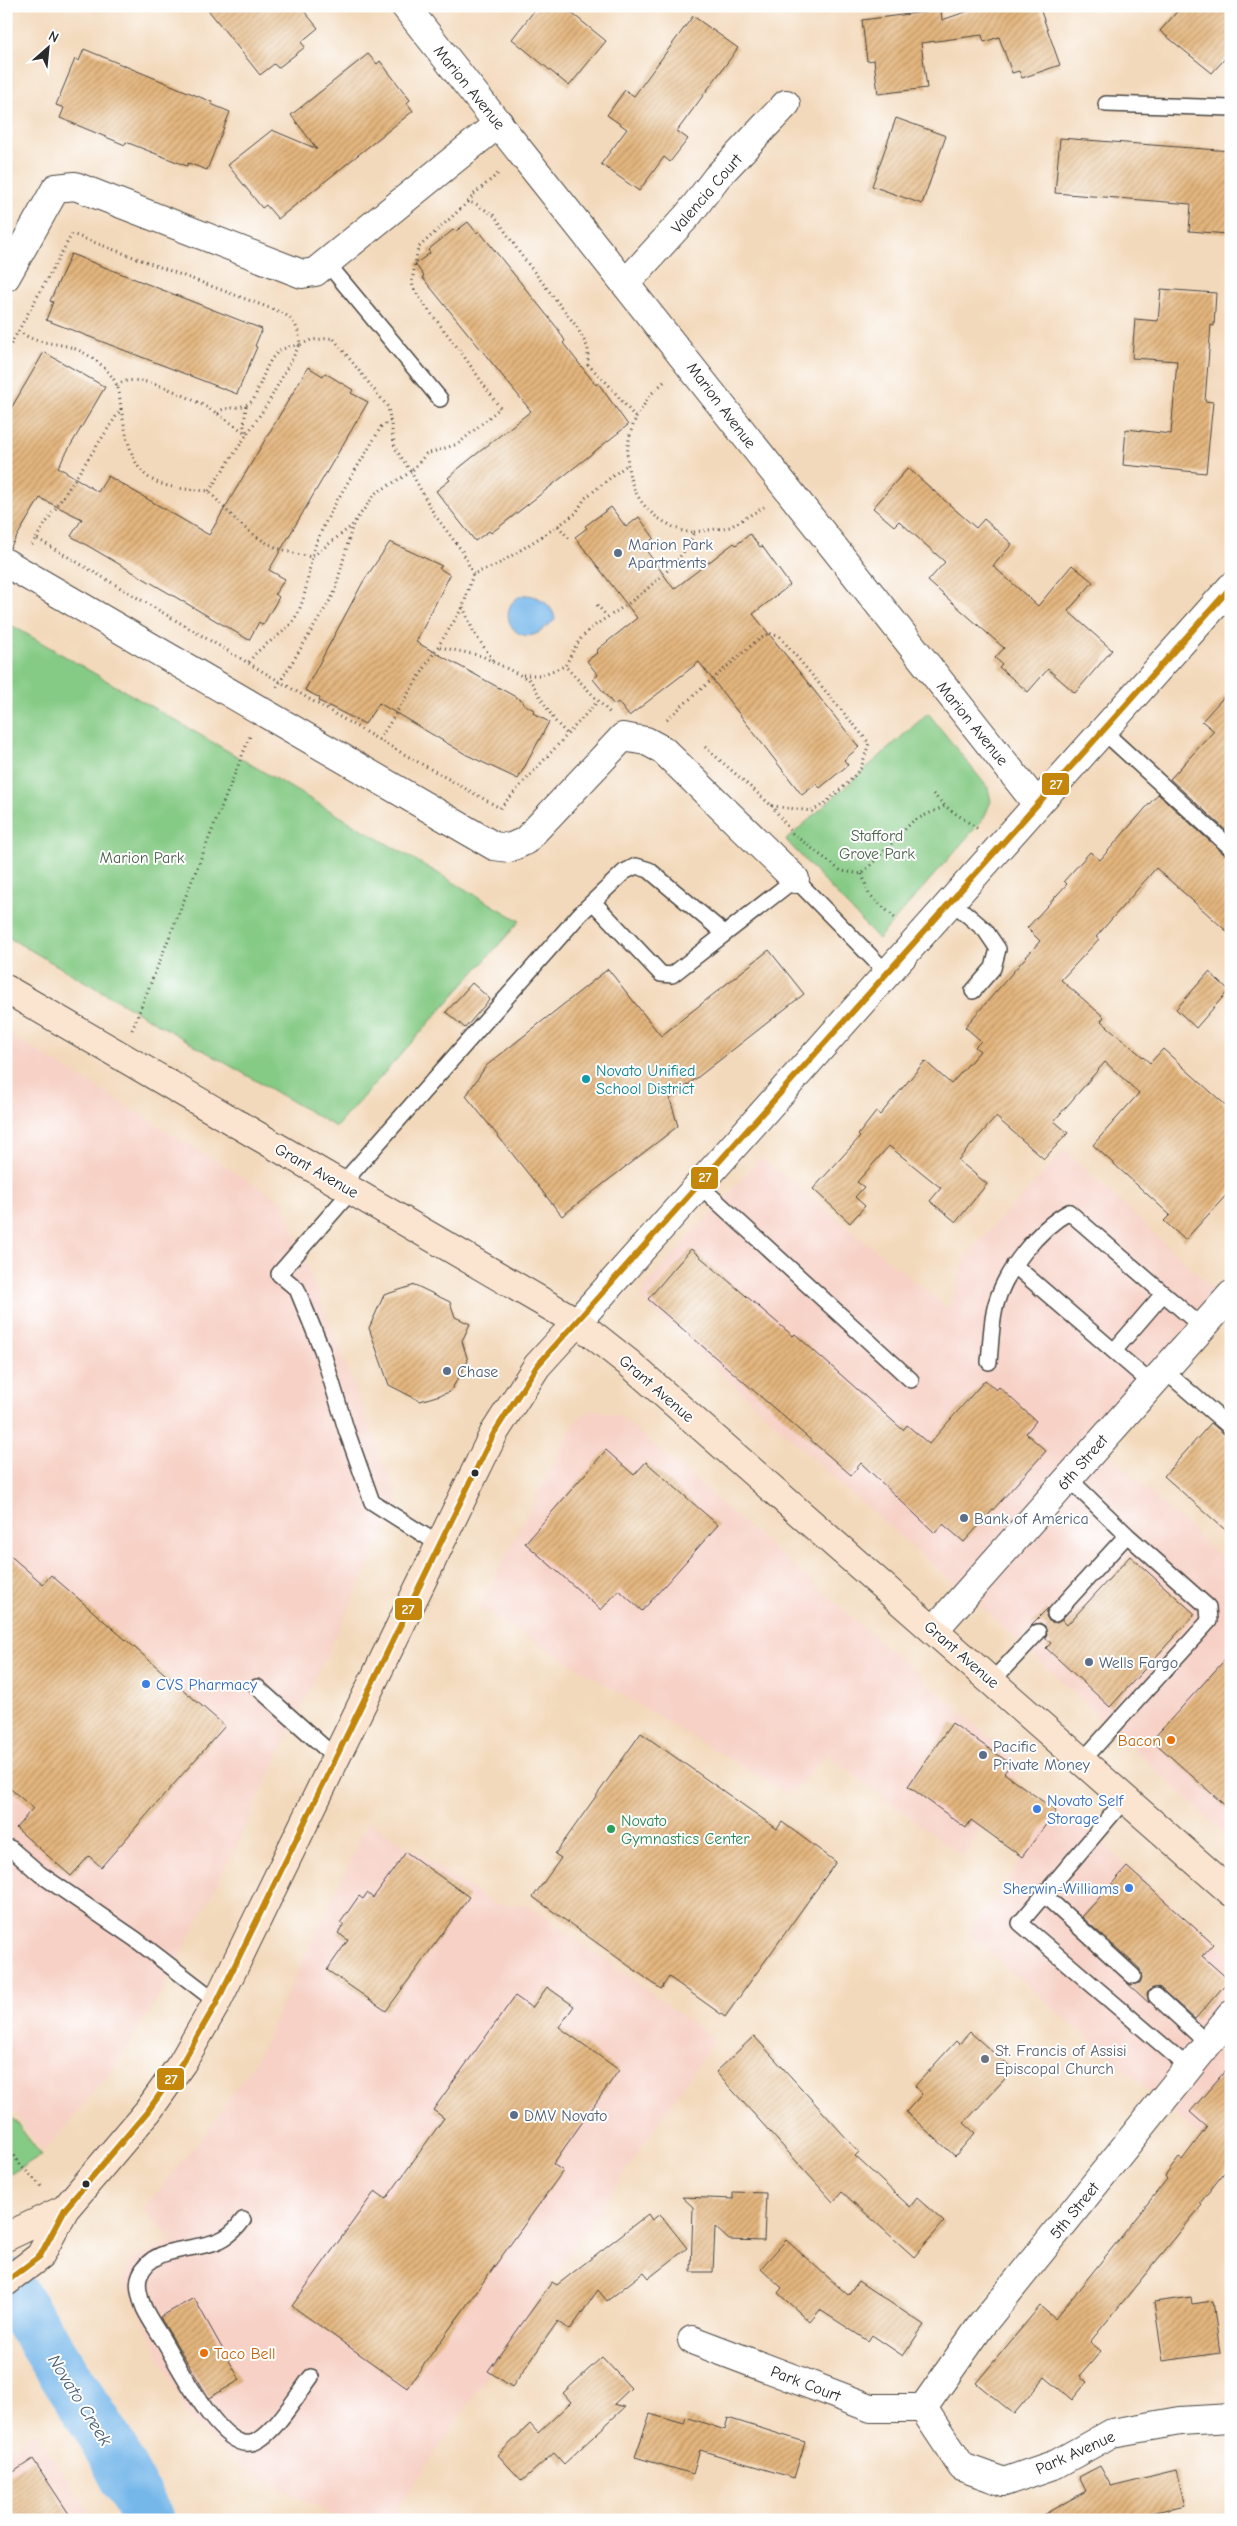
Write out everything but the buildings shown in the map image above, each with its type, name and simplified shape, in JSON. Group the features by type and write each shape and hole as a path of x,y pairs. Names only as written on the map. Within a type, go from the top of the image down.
{"street":[{"name":"Marion Avenue","path":"405,6 1037,804"},
{"name":"Valencia Court","path":"626,283 688,215 717,177 786,104"},
{"path":"6,277 56,188 75,186 302,274 315,272 498,123"},
{"path":"18,557 494,846 509,848 525,840 623,737 646,741 663,750 795,879"},
{"path":"6,2282 40,2256 65,2210 148,2111 182,2063 217,2002 494,1433 537,1366 1231,587"},
{"name":"Grant Avenue","path":"6,989 577,1322 630,1364 1231,1892"},
{"name":"6th Street","path":"934,1630 1231,1295"},
{"name":"5th Street","path":"923,2408 980,2328 1231,2015"},
{"path":"9,2235 65,2210"},
{"name":"Park Court","path":"692,2340 871,2408 923,2408"},
{"name":"Park Avenue","path":"923,2408 962,2466 1004,2482 1056,2464 1112,2433 1180,2421 1231,2418"}],"lane":[{"path":"1106,104 1231,108"},
{"path":"327,262 440,399"},
{"path":"1103,731 1231,848"},
{"path":"440,1545 372,1502 346,1429 322,1350 297,1289 279,1274 347,1187 580,914 624,872 636,866 649,870 724,934"},
{"path":"593,902 662,974 672,975 795,879 888,973"},
{"path":"951,901 985,930 998,949 993,968 973,991"},
{"path":"699,1185 911,1380"},
{"path":"989,1362 996,1304 1014,1265 1048,1226 1069,1212 1202,1327"},
{"path":"1014,1265 1114,1351 1158,1377 1231,1428"},
{"path":"1114,1351 1162,1294"},
{"path":"1068,1478 1127,1535 1208,1607 1209,1621 1082,1761"},
{"path":"1055,1614 1127,1535"},
{"path":"992,1681 1038,1632"},
{"path":"257,1687 336,1758"},
{"path":"1125,1799 1020,1923 1188,2067"},
{"path":"10,1848 40,1874 135,1939 217,2002"},
{"path":"1044,1895 1133,1976"},
{"path":"1156,1996 1207,2044"},
{"path":"243,2220 223,2239 167,2253 154,2259 143,2268 139,2277 139,2288 144,2308 203,2409 226,2434 242,2443 252,2444 268,2434 311,2377"}],"path":[{"path":"468,202 474,194 522,153"},
{"path":"18,330 32,340 69,347 88,355 104,369 117,386 131,452 136,463 154,482 167,487 209,491 249,533 282,549 312,556"},
{"path":"209,491 248,434 300,345 286,346 276,352 254,400 246,406 231,406 218,414"},
{"path":"636,418 650,395 688,361"},
{"path":"117,386 120,382 129,380 146,382 191,398 248,434"},
{"path":"246,406 244,426 248,434"},
{"path":"18,557 36,538 121,409"},
{"path":"249,662 257,650 286,630 296,617 303,598 312,556 327,520 382,427 391,420"},
{"path":"473,574 497,565 558,526 576,513 585,498 628,464"},
{"path":"312,556 353,524 376,493 410,472 434,514 462,551 473,574 463,607 440,647 380,740"},
{"path":"694,532 730,527 748,518 788,490"},
{"path":"281,682 334,594 353,524"},
{"path":"558,526 571,542"},
{"path":"36,538 380,740 500,808 598,702 614,716"},
{"path":"597,605 607,616"},
{"path":"463,607 474,633 495,662"},
{"path":"663,723 754,643 769,634 780,637 869,743 861,768 848,783 824,804 812,811 772,806"},
{"path":"440,647 482,656 522,675 537,689 555,721 568,734"},
{"path":"522,675 541,675 565,666"},
{"path":"670,716 677,723"},
{"path":"699,742 772,806 792,833 842,871 862,874"},
{"path":"140,1012 241,759"},
{"path":"933,794 945,806 974,825 998,848"},
{"path":"862,874 913,821 945,806"},
{"path":"771,855 792,833"},
{"path":"862,874 868,894 918,938"},
{"path":"6,2143 20,2165 65,2210"}],"shaded area":[{"path":"6,1032 283,1202 399,1502 230,1858 164,1988 113,2070 43,2152 6,2102"},
{"path":"1065,1150 1221,1296 1084,1431 1231,1567 1231,1840 996,1620 844,1487 640,1298 645,1286 761,1158 949,1309 966,1256"},
{"path":"592,1409 620,1416 1022,1765 963,1857 827,1754 789,1795 479,1608 576,1421"},
{"path":"1060,1806 1231,1956 1231,2163 969,1934"},
{"path":"369,1821 493,1904 528,1905 715,2039 395,2512 386,2520 341,2520 246,2469 190,2420 124,2281 130,2262 174,2240 143,2210 203,2137 257,2058"},
{"path":"35,2433 95,2520 6,2520 6,2451"}],"green space":[{"name":"Marion Park","path":"6,622 520,921 336,1127 6,936"},
{"name":"Stafford Grove Park","path":"928,713 988,788 991,801 984,818 878,939 786,840"},
{"path":"6,2109 41,2155 6,2177"}],"water":[{"path":"523,595 534,596 548,605 552,610 555,620 536,634 527,636 519,634 514,629 508,615 514,600"}],"waterway":[{"name":"Novato Creek","path":"6,2283 103,2434 148,2520"}],"transit line":[{"name":"27","path":"6,2282 40,2256 65,2209 148,2111 182,2063 217,2002 494,1433 537,1366 1231,587"}],"place":[{"name":"Marion Park Apartments","path":"618,553"},
{"name":"Novato Unified School District","path":"586,1079"},
{"name":"Chase","path":"447,1371"},
{"name":"Bank of America","path":"964,1518"},
{"name":"Wells Fargo","path":"1089,1662"},
{"name":"CVS Pharmacy","path":"146,1684"},
{"name":"Bacon","path":"1171,1740"},
{"name":"Pacific Private Money","path":"983,1755"},
{"name":"Novato Self Storage","path":"1037,1809"},
{"name":"Novato Gymnastics Center","path":"611,1829"},
{"name":"Sherwin-Williams","path":"1129,1888"},
{"name":"St. Francis of Assisi Episcopal Church","path":"985,2059"},
{"name":"DMV Novato","path":"514,2115"},
{"name":"Taco Bell","path":"204,2353"}]}
